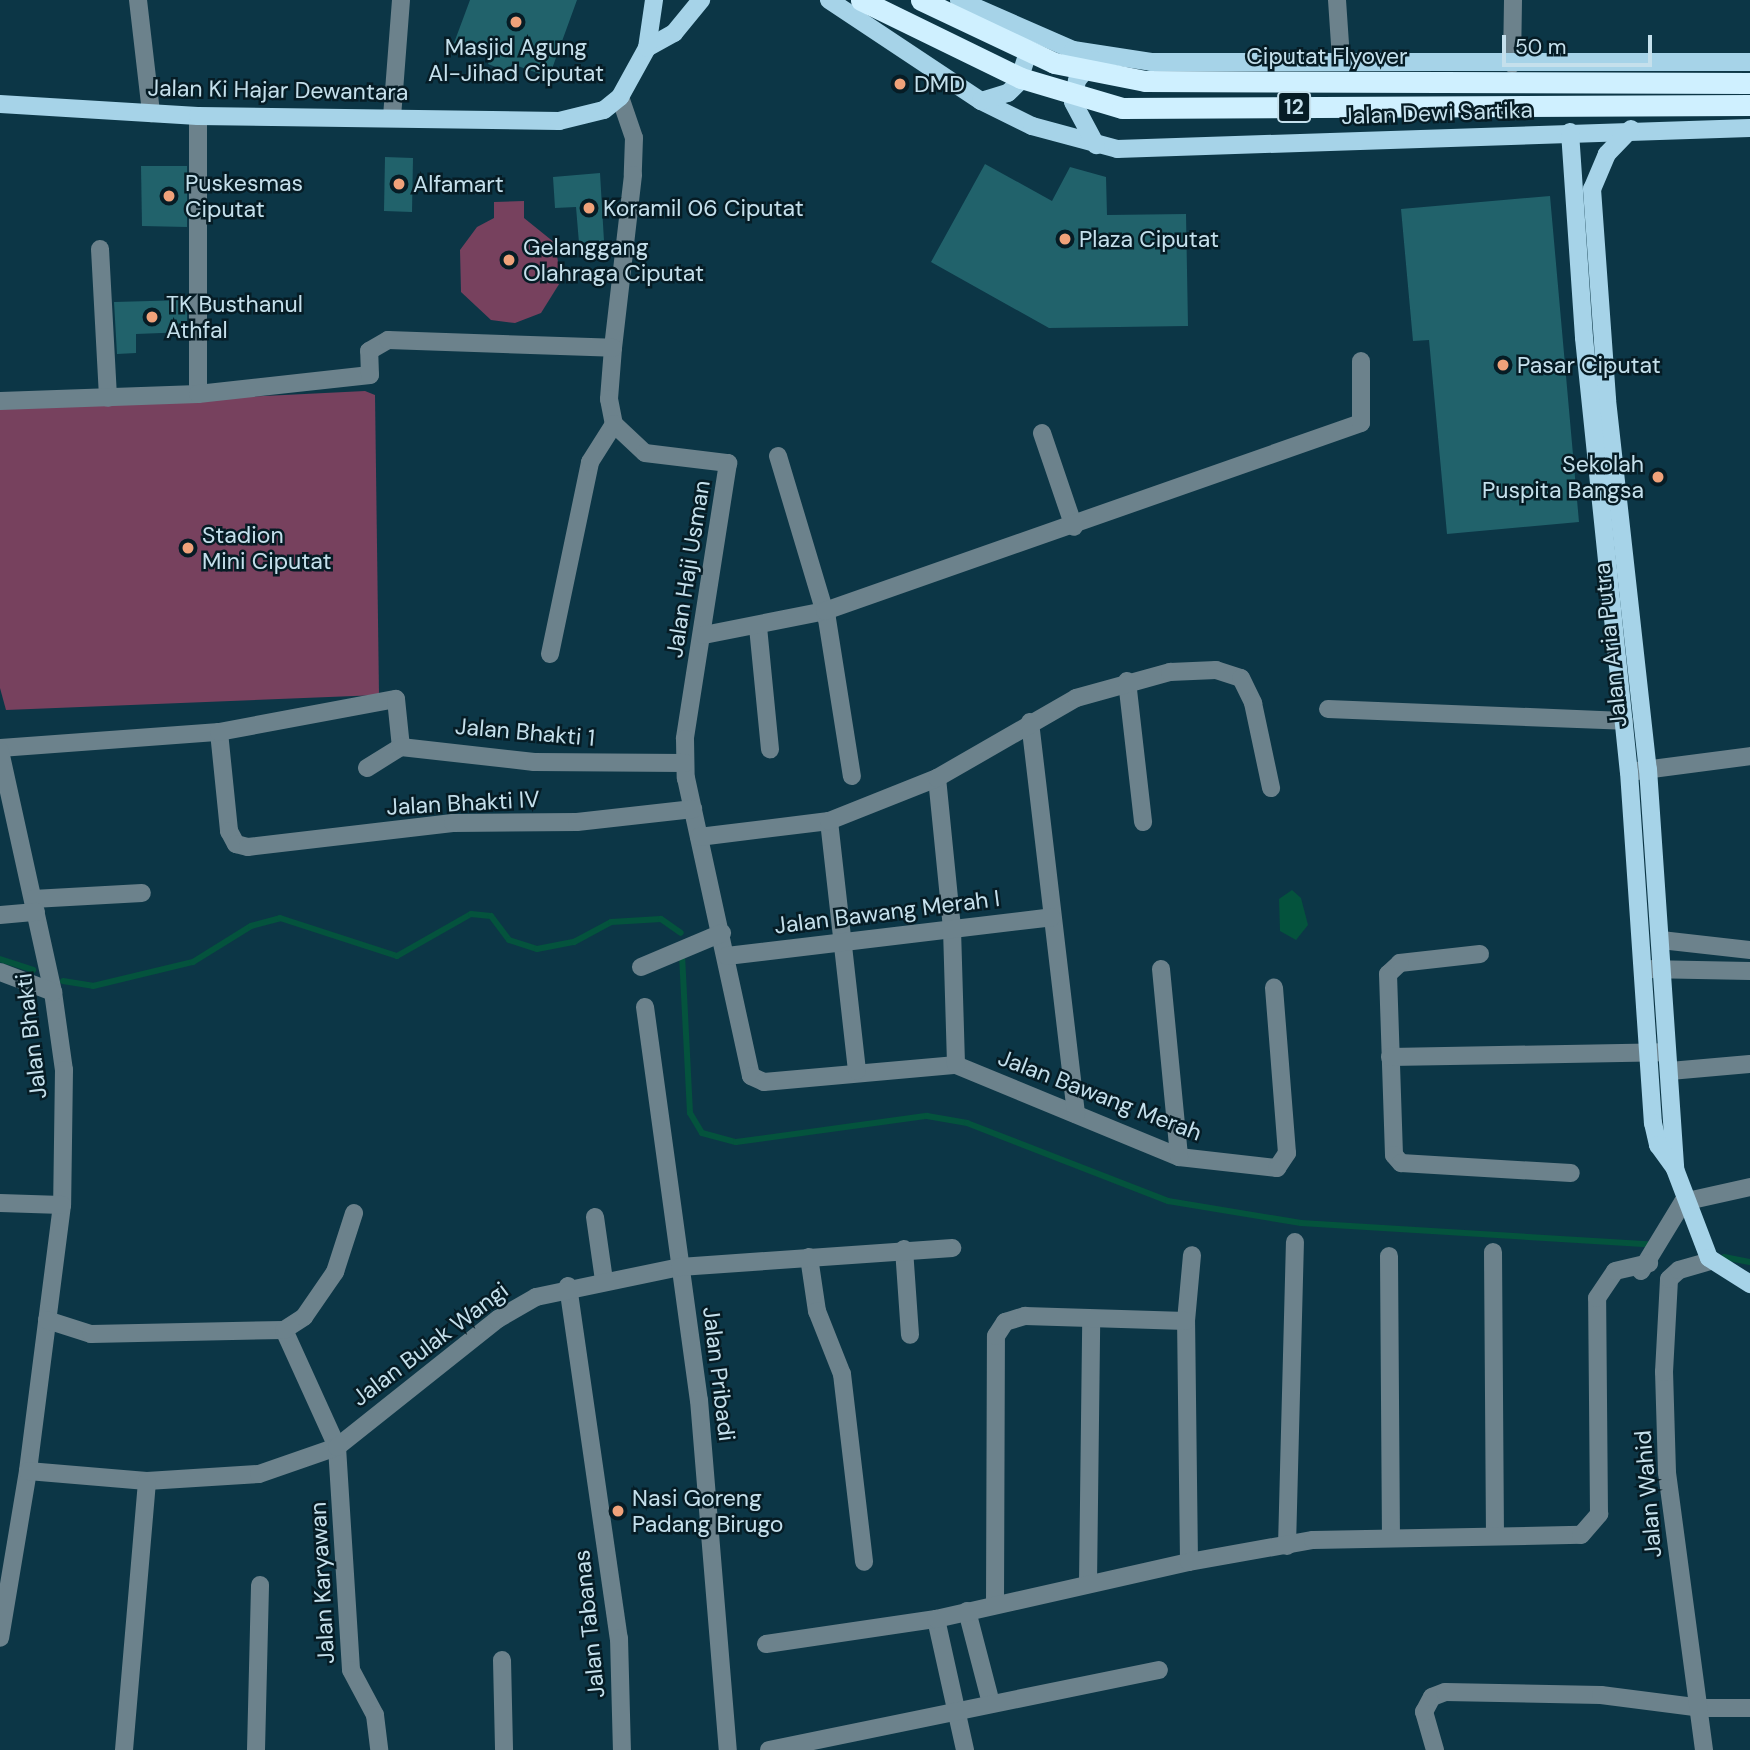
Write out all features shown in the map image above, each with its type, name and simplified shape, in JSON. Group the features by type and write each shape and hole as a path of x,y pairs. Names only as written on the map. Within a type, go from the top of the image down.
{"highway":[{"name":"12","path":"861,0 1021,78 1122,108 1750,105"},
{"name":"Ciputat Flyover","path":"921,0 1054,63 1145,81 1750,83"}],"main road":[{"path":"620,97 647,48 654,0"},
{"path":"647,48 674,33 701,0"},
{"name":"Jalan Dewi Sartika","path":"830,0 981,101 1032,126 1096,145 1141,150 1570,132 1750,128"},
{"name":"Jalan Dewi Sartika","path":"958,0 1016,29 1100,56 1151,62 1750,62"},
{"path":"981,101 1008,93 1025,70 1023,42 1016,29"},
{"path":"1096,145 1080,123 1073,102 1083,70 1100,56"},
{"name":"Jalan Ki Hajar Dewantara","path":"0,104 198,116 559,121 604,110 620,97"},
{"name":"Jalan Aria Putra","path":"1630,130 1607,154 1592,189 1593,337 1645,968 1659,1053 1670,1071 1675,1168 1683,1202 1707,1254"},
{"name":"Jalan Aria Putra","path":"1570,132 1648,769 1664,969 1653,1123 1658,1144 1675,1168"},
{"path":"1707,1254 1750,1284"}],"street":[{"path":"138,0 151,113"},
{"path":"392,117 401,0"},
{"path":"1337,0 1341,60"},
{"path":"1511,64 1513,0"},
{"path":"551,654 590,462 614,424 609,399 633,175 634,138 620,97"},
{"path":"198,116 198,394"},
{"path":"100,249 108,398"},
{"path":"0,401 198,394 370,375 369,351 388,340 613,348"},
{"path":"704,635 758,627 825,611 1074,527 1197,477 1361,423 1361,361"},
{"name":"Jalan Haji Usman","path":"614,424 645,453 728,463 685,763 727,956 747,1071 764,1082"},
{"path":"1042,433 1074,527"},
{"path":"778,456 825,611 852,776"},
{"path":"758,627 770,749"},
{"path":"699,836 829,821 937,778 1030,722 1127,681 1170,672 1232,672 1253,703 1272,788"},
{"path":"1127,681 1143,822"},
{"name":"Jalan Bhakti","path":"0,1638 28,1471 62,1205 64,1070 53,992 4,792 0,750 219,732 396,699 401,747"},
{"path":"1328,709 1624,721"},
{"path":"1030,722 1076,1114"},
{"name":"Jalan Bhakti IV","path":"219,732 229,831 236,844 453,823 577,822 693,809"},
{"path":"367,768 401,747"},
{"name":"Jalan Bhakti 1","path":"401,747 534,762 685,763"},
{"path":"1629,772 1750,756"},
{"path":"937,778 952,929 956,1065"},
{"path":"829,821 857,1070"},
{"path":"0,915 34,906 142,893"},
{"name":"Jalan Bawang Merah I","path":"727,956 1052,917"},
{"path":"641,967 722,933"},
{"path":"1661,940 1750,950"},
{"path":"1480,954 1400,963 1390,971 1390,1057 1397,1161 1571,1173"},
{"path":"1645,968 1750,971"},
{"path":"1161,969 1179,1157"},
{"path":"0,972 53,992"},
{"name":"Jalan Bawang Merah","path":"764,1082 857,1070 956,1065 1179,1157 1269,1169 1286,1161 1274,988"},
{"name":"Jalan Pribadi","path":"645,1007 699,1400 728,1750"},
{"path":"1390,1057 1659,1053"},
{"path":"1670,1071 1750,1065"},
{"path":"766,1644 936,1619 1189,1562 1287,1546 1391,1535 1581,1535 1595,1524 1597,1297 1602,1289 1649,1263 1683,1202 1750,1187"},
{"path":"0,1203 62,1205"},
{"path":"47,1320 91,1334 284,1330 304,1317 335,1272 354,1213"},
{"path":"595,1217 604,1280"},
{"path":"1287,1546 1295,1242"},
{"path":"904,1248 910,1335"},
{"name":"Jalan Bulak Wangi","path":"28,1471 147,1481 259,1474 337,1447 498,1319 568,1286 680,1267 904,1248 953,1248"},
{"path":"1493,1252 1495,1533"},
{"name":"Jalan Wahid","path":"1704,1750 1702,1708 1667,1472 1664,1372 1669,1279 1707,1254"},
{"path":"1189,1562 1186,1321 1192,1255"},
{"path":"1389,1255 1391,1535"},
{"path":"809,1256 817,1311 842,1374 864,1562"},
{"name":"Jalan Tabanas","path":"568,1286 620,1638 622,1750"},
{"path":"995,1605 996,1336 1005,1322 1025,1317 1186,1321"},
{"path":"1088,1584 1091,1320"},
{"path":"284,1330 337,1447"},
{"name":"Jalan Karyawan","path":"337,1447 351,1670 375,1715 379,1750"},
{"path":"124,1750 147,1481"},
{"path":"256,1750 260,1585"},
{"path":"967,1611 991,1703"},
{"path":"936,1619 965,1750"},
{"path":"502,1660 504,1750"},
{"path":"769,1750 1159,1670"},
{"path":"1435,1750 1424,1712 1432,1697 1445,1692 1601,1695 1702,1708 1750,1708"}],"shaded area":[{"name":"Gelanggang Olahraga Ciputat","path":"524,201 524,218 555,243 561,281 541,313 515,323 491,320 461,292 460,250 477,227 494,218 494,202"},
{"name":"Stadion Mini Ciputat","path":"365,391 375,395 379,695 6,710 0,688 0,409"},
{"path":"1292,890 1301,898 1308,925 1296,940 1280,931 1279,899"}],"building":[{"name":"Masjid Agung Al-Jihad Ciputat","path":"470,0 577,0 549,77 512,64 509,72 488,64 491,56 454,43"},
{"name":"Alfamart","path":"385,157 413,158 412,212 384,211"},
{"name":"Plaza Ciputat","path":"985,164 1052,201 1070,167 1106,177 1107,215 1186,214 1188,326 1049,328 931,262"},
{"name":"Puskesmas Ciputat","path":"141,166 187,166 187,227 142,226"},
{"name":"Koramil 06 Ciputat","path":"600,173 604,241 579,243 576,207 555,208 553,177"},
{"name":"Pasar Ciputat","path":"1550,196 1579,522 1447,534 1429,340 1413,341 1401,209"},
{"name":"TK Busthanul Athfal","path":"187,300 187,332 136,334 136,353 117,354 114,302"}],"waterway":[{"path":"63,981 93,986 193,962 251,926 280,918 397,956 471,914 491,916 509,940 537,949 574,942 611,922 661,919 681,933"},
{"path":"682,955 690,1113 702,1133 736,1142 927,1116 967,1123 1168,1201 1301,1223 1647,1244"},
{"path":"0,959 33,970"},
{"path":"1724,1257 1750,1262"}],"place":[{"name":"Masjid Agung Al-Jihad Ciputat","path":"516,22"},
{"name":"DMD","path":"900,84"},
{"name":"Alfamart","path":"399,184"},
{"name":"Puskesmas Ciputat","path":"169,196"},
{"name":"Koramil 06 Ciputat","path":"589,208"},
{"name":"Plaza Ciputat","path":"1065,239"},
{"name":"Gelanggang Olahraga Ciputat","path":"509,260"},
{"name":"TK Busthanul Athfal","path":"152,317"},
{"name":"Pasar Ciputat","path":"1503,365"},
{"name":"Sekolah Puspita Bangsa","path":"1658,477"},
{"name":"Stadion Mini Ciputat","path":"188,548"},
{"name":"Nasi Goreng Padang Birugo","path":"618,1511"}]}
